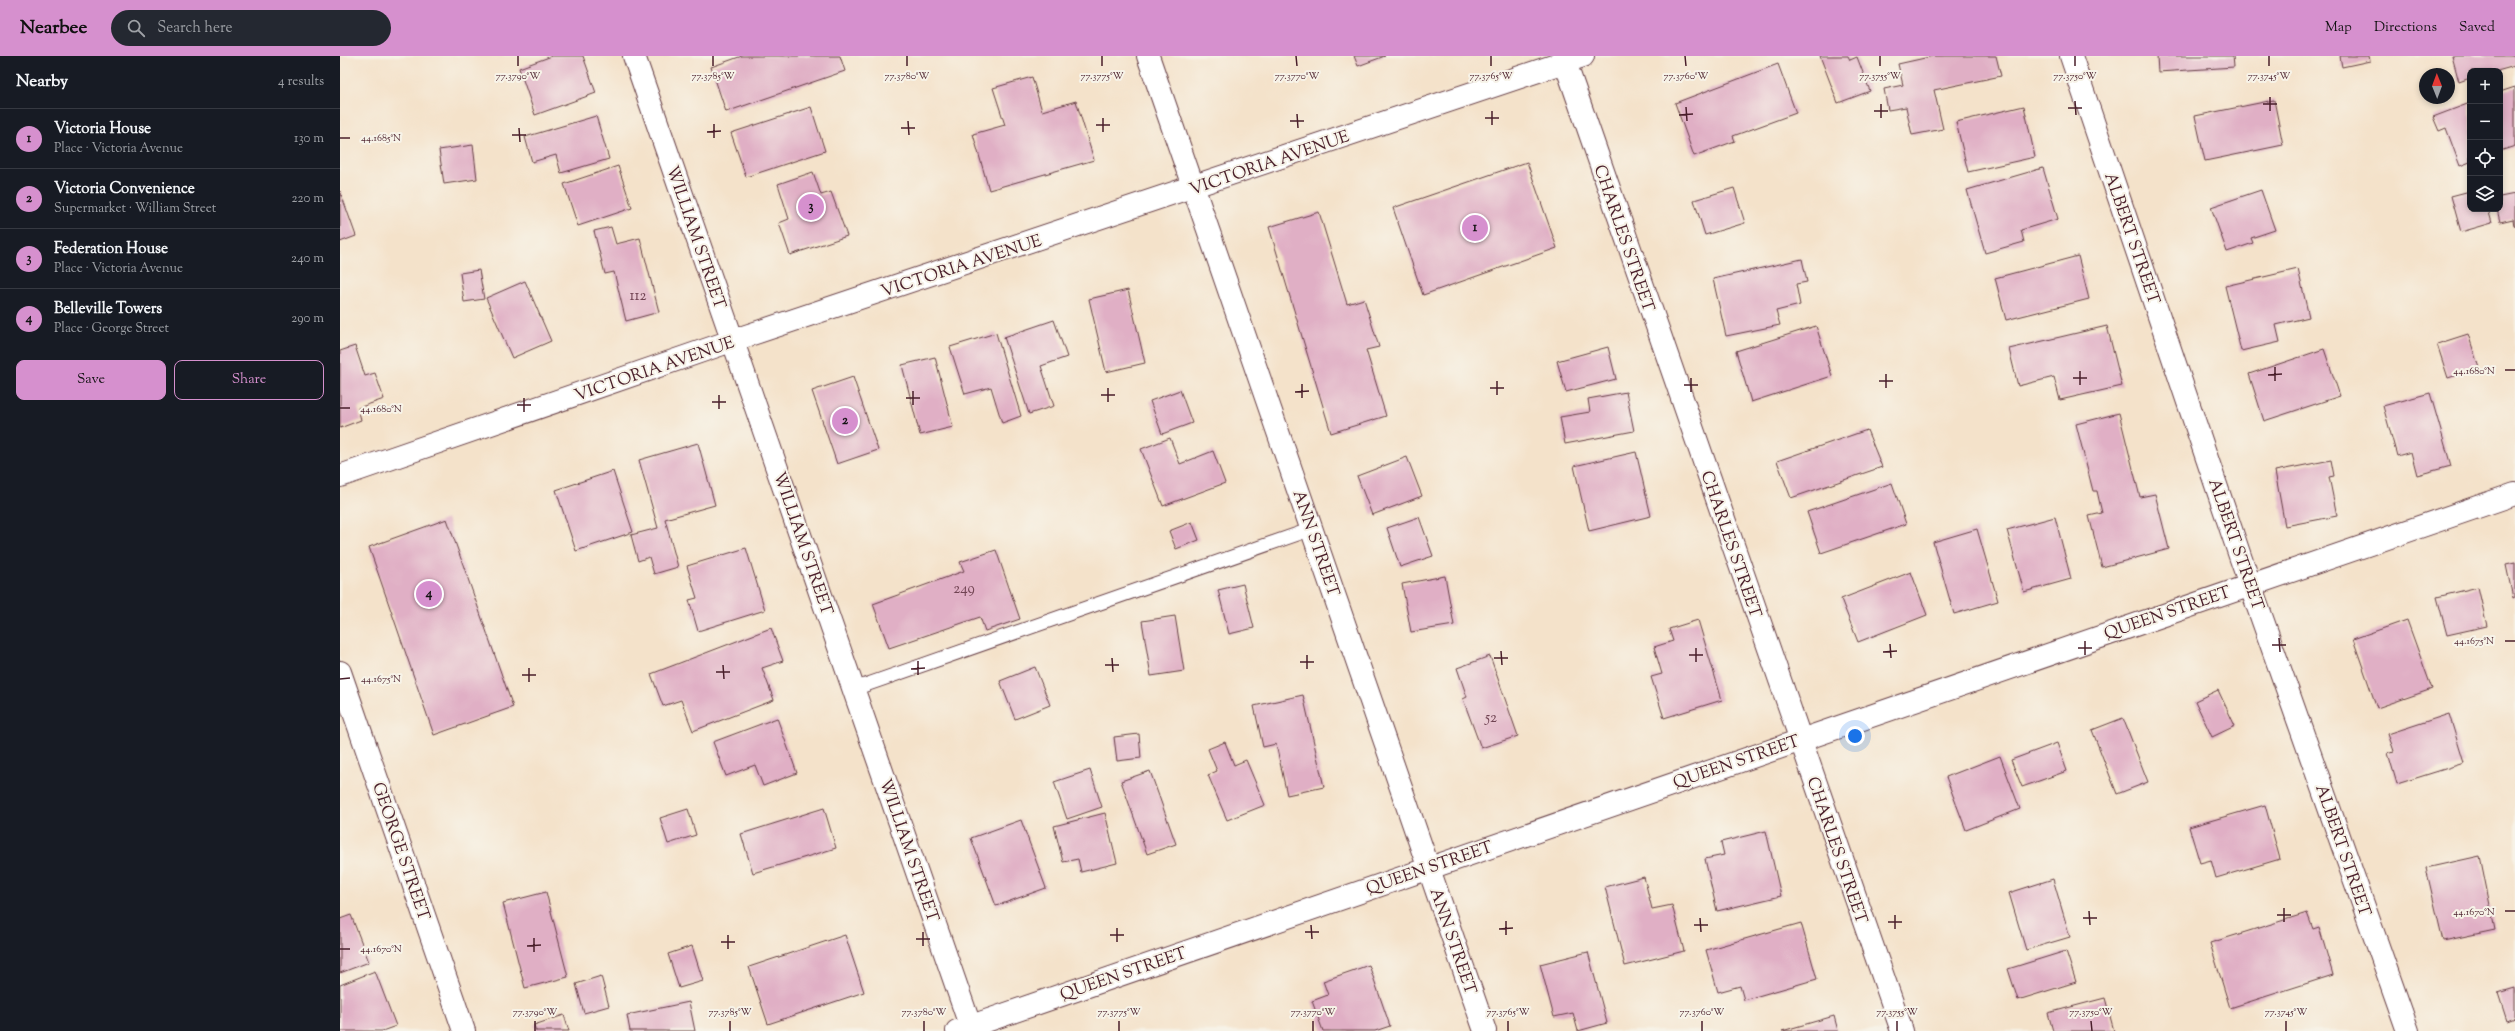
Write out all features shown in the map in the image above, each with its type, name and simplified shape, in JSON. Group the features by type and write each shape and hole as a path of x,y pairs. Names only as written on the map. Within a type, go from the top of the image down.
{"street":[{"name":"WILLIAM STREET","path":"634,56 734,340 854,689 967,1030"},
{"name":"ANN STREET","path":"1148,56 1195,187 1485,1031"},
{"name":"ALBERT STREET","path":"2071,56 2250,584 2408,1031"},
{"name":"VICTORIA AVENUE","path":"340,476 734,340 1195,187 1570,58"},
{"name":"CHARLES STREET","path":"1570,58 1800,739 1902,1031"},
{"name":"QUEEN STREET","path":"967,1030 1428,867 2515,494"},
{"name":"GEORGE STREET","path":"340,672 464,1031"}],"lane":[{"path":"854,689 1312,529"}],"building":[{"path":"552,56 583,56 596,93 535,115 519,68"},
{"path":"742,56 840,56 845,71 726,112 711,67"},
{"path":"1354,56 1385,56 1358,66"},
{"path":"1820,56 1848,56 1850,60 1857,57 1870,91 1838,103"},
{"path":"1934,56 1996,56 2001,76 1934,90 1943,129 1912,135 1906,107 1888,110 1884,89 1903,85 1898,64"},
{"path":"2157,56 2233,56 2234,67 2158,72"},
{"path":"2340,56 2369,56 2370,61 2342,67"},
{"path":"2452,56 2515,56 2515,66 2503,69 2503,68 2467,68 2467,79 2459,82"},
{"path":"1778,64 1796,113 1733,136 1735,141 1694,156 1675,103"},
{"path":"1032,77 1042,111 1076,101 1094,160 989,190 973,134 1005,125 993,88"},
{"path":"2515,87 2515,146 2503,150 2503,104 2503,91"},
{"path":"2274,100 2283,145 2205,161 2195,116"},
{"path":"2467,104 2467,163 2460,166 2446,128 2439,131 2433,117"},
{"path":"2024,106 2035,157 1968,172 1956,122"},
{"path":"811,107 825,151 746,177 731,133"},
{"path":"596,116 609,159 561,173 556,155 532,162 525,137"},
{"path":"473,145 477,179 444,184 439,150"},
{"path":"1527,162 1557,248 1423,295 1393,208"},
{"path":"618,166 632,208 578,226 564,184"},
{"path":"2043,168 2058,219 2021,230 2024,242 1985,253 1967,190"},
{"path":"813,172 821,195 831,192 847,236 790,255 779,223 789,219 778,184"},
{"path":"1734,188 1745,223 1705,235 1694,200"},
{"path":"2261,190 2275,230 2251,238 2253,243 2227,252 2211,207"},
{"path":"340,191 356,236 340,242"},
{"path":"2467,192 2467,212 2489,212 2492,223 2461,232 2451,196"},
{"path":"2515,194 2515,226 2513,219 2500,222 2498,212 2503,212 2503,196"},
{"path":"1319,212 1347,304 1364,299 1379,347 1366,350 1386,416 1331,433 1269,227"},
{"path":"611,227 616,244 640,238 659,312 626,321 614,272 605,274 594,231"},
{"path":"2078,256 2089,299 2006,320 1995,278"},
{"path":"1802,259 1807,282 1796,284 1800,305 1776,311 1780,325 1726,336 1713,279"},
{"path":"2298,269 2309,317 2276,325 2280,342 2241,351 2225,286"},
{"path":"479,270 484,299 464,302 460,273"},
{"path":"525,281 551,341 512,358 486,298"},
{"path":"1128,290 1145,363 1106,372 1089,299"},
{"path":"1054,320 1067,357 1041,366 1054,406 1029,414 1004,337"},
{"path":"1816,326 1832,376 1751,402 1736,351"},
{"path":"2107,326 2122,386 2060,400 2054,377 2018,386 2009,349"},
{"path":"996,333 1021,416 1002,423 991,387 965,394 950,347"},
{"path":"2468,334 2479,368 2448,378 2437,344"},
{"path":"355,346 365,376 375,373 384,399 358,408 361,420 340,428 340,351"},
{"path":"1608,347 1616,379 1566,392 1557,361"},
{"path":"2324,349 2340,396 2264,421 2249,374"},
{"path":"935,357 953,427 920,435 902,365"},
{"path":"853,377 878,450 837,464 812,391"},
{"path":"1180,390 1192,423 1162,434 1150,401"},
{"path":"1626,392 1634,431 1565,444 1560,417 1590,412 1588,399"},
{"path":"2430,393 2451,466 2417,475 2411,452 2397,456 2383,406"},
{"path":"2119,413 2140,497 2155,494 2169,549 2102,567 2089,516 2102,513 2097,491 2093,491 2076,424"},
{"path":"1867,430 1882,467 1791,498 1777,461"},
{"path":"1170,438 1180,464 1213,451 1225,483 1163,506 1141,449"},
{"path":"698,443 715,505 665,519 678,567 654,574 649,557 638,561 631,535 658,528 639,460"},
{"path":"1636,452 1651,516 1589,531 1574,466"},
{"path":"1407,457 1422,496 1372,515 1357,476"},
{"path":"2331,460 2334,476 2329,477 2337,516 2285,526 2275,471"},
{"path":"613,471 633,532 576,551 556,490"},
{"path":"1892,483 1906,524 1821,553 1807,512"},
{"path":"1419,517 1433,556 1400,567 1387,528"},
{"path":"2055,517 2071,579 2024,592 2007,530"},
{"path":"447,519 513,707 434,735 369,547"},
{"path":"1192,522 1199,540 1176,549 1169,531"},
{"path":"1977,529 1998,601 1954,614 1933,542"},
{"path":"746,548 765,610 698,631 689,600 697,598 687,566"},
{"path":"996,550 1020,619 985,631 980,617 889,648 873,604 964,571 960,562"},
{"path":"2515,563 2515,597 2513,598 2506,565"},
{"path":"1911,572 1927,615 1858,642 1841,599"},
{"path":"1445,576 1454,625 1411,632 1402,584"},
{"path":"1243,584 1254,628 1229,634 1218,590"},
{"path":"2478,587 2487,626 2447,635 2437,597"},
{"path":"1175,616 1184,671 1151,676 1142,621"},
{"path":"1698,620 1722,700 1664,718 1651,677 1662,674 1654,647 1673,641 1669,629"},
{"path":"2407,620 2432,689 2377,708 2353,639"},
{"path":"771,628 783,661 762,668 774,700 693,731 681,700 663,706 651,674"},
{"path":"1490,656 1518,736 1481,748 1463,699 1467,697 1457,668"},
{"path":"1035,667 1050,705 1015,719 1000,681"},
{"path":"2218,690 2235,726 2212,737 2195,701"},
{"path":"1303,695 1324,787 1287,795 1276,744 1263,747 1254,706"},
{"path":"2449,714 2464,763 2397,784 2388,753 2394,751 2388,734"},
{"path":"777,718 797,773 763,786 755,765 726,776 713,742"},
{"path":"2123,718 2148,782 2117,794 2092,730"},
{"path":"1139,734 1141,758 1117,761 1114,737"},
{"path":"1225,742 1234,765 1246,760 1265,805 1227,820 1208,775 1217,771 1208,749"},
{"path":"2057,743 2067,771 2022,787 2011,760"},
{"path":"2000,756 2020,809 1966,830 1946,777"},
{"path":"1090,770 1102,807 1067,819 1054,782"},
{"path":"1150,771 1176,844 1147,854 1121,781"},
{"path":"2265,805 2280,859 2216,878 2211,860 2200,863 2189,827"},
{"path":"824,808 836,848 753,873 741,834"},
{"path":"688,809 696,835 668,844 660,818"},
{"path":"1105,813 1117,863 1081,872 1078,859 1063,862 1054,826"},
{"path":"1021,820 1046,888 996,906 971,838"},
{"path":"1766,831 1781,896 1717,911 1705,859 1724,855 1721,842"},
{"path":"2480,856 2495,930 2443,941 2426,868"},
{"path":"1644,877 1652,909 1672,905 1684,951 1625,966 1605,887"},
{"path":"2053,879 2070,937 2026,950 2009,893"},
{"path":"546,892 568,977 525,988 503,903"},
{"path":"2307,913 2313,929 2319,927 2333,975 2230,1008 2210,943"},
{"path":"351,915 369,962 340,973 340,919"},
{"path":"1801,923 1817,979 1744,1000 1740,986 1718,992 1706,950"},
{"path":"845,935 864,992 768,1024 749,967"},
{"path":"692,946 703,981 679,988 668,954"},
{"path":"2066,951 2076,982 2018,1000 2008,969"},
{"path":"1588,952 1607,1023 1578,1031 1573,1013 1554,1017 1540,964"},
{"path":"1369,965 1390,1026 1375,1031 1323,1031 1312,1001 1328,995 1323,981"},
{"path":"375,971 396,1026 382,1031 340,1031 340,985"},
{"path":"601,976 609,1006 584,1013 576,984"},
{"path":"2515,988 2515,1018 2507,1021 2498,993"},
{"path":"2105,998 2114,1031 2053,1031 2048,1013"},
{"path":"689,1002 695,1031 630,1031 627,1015"},
{"path":"564,1015 569,1031 536,1031 534,1025"},
{"path":"1834,1016 1838,1031 1782,1031"}],"place":[{"name":"Federation House","path":"811,207"},
{"name":"Victoria House","path":"1475,228"},
{"name":"Victoria Convenience","path":"845,421"},
{"name":"Belleville Towers","path":"429,594"}]}
